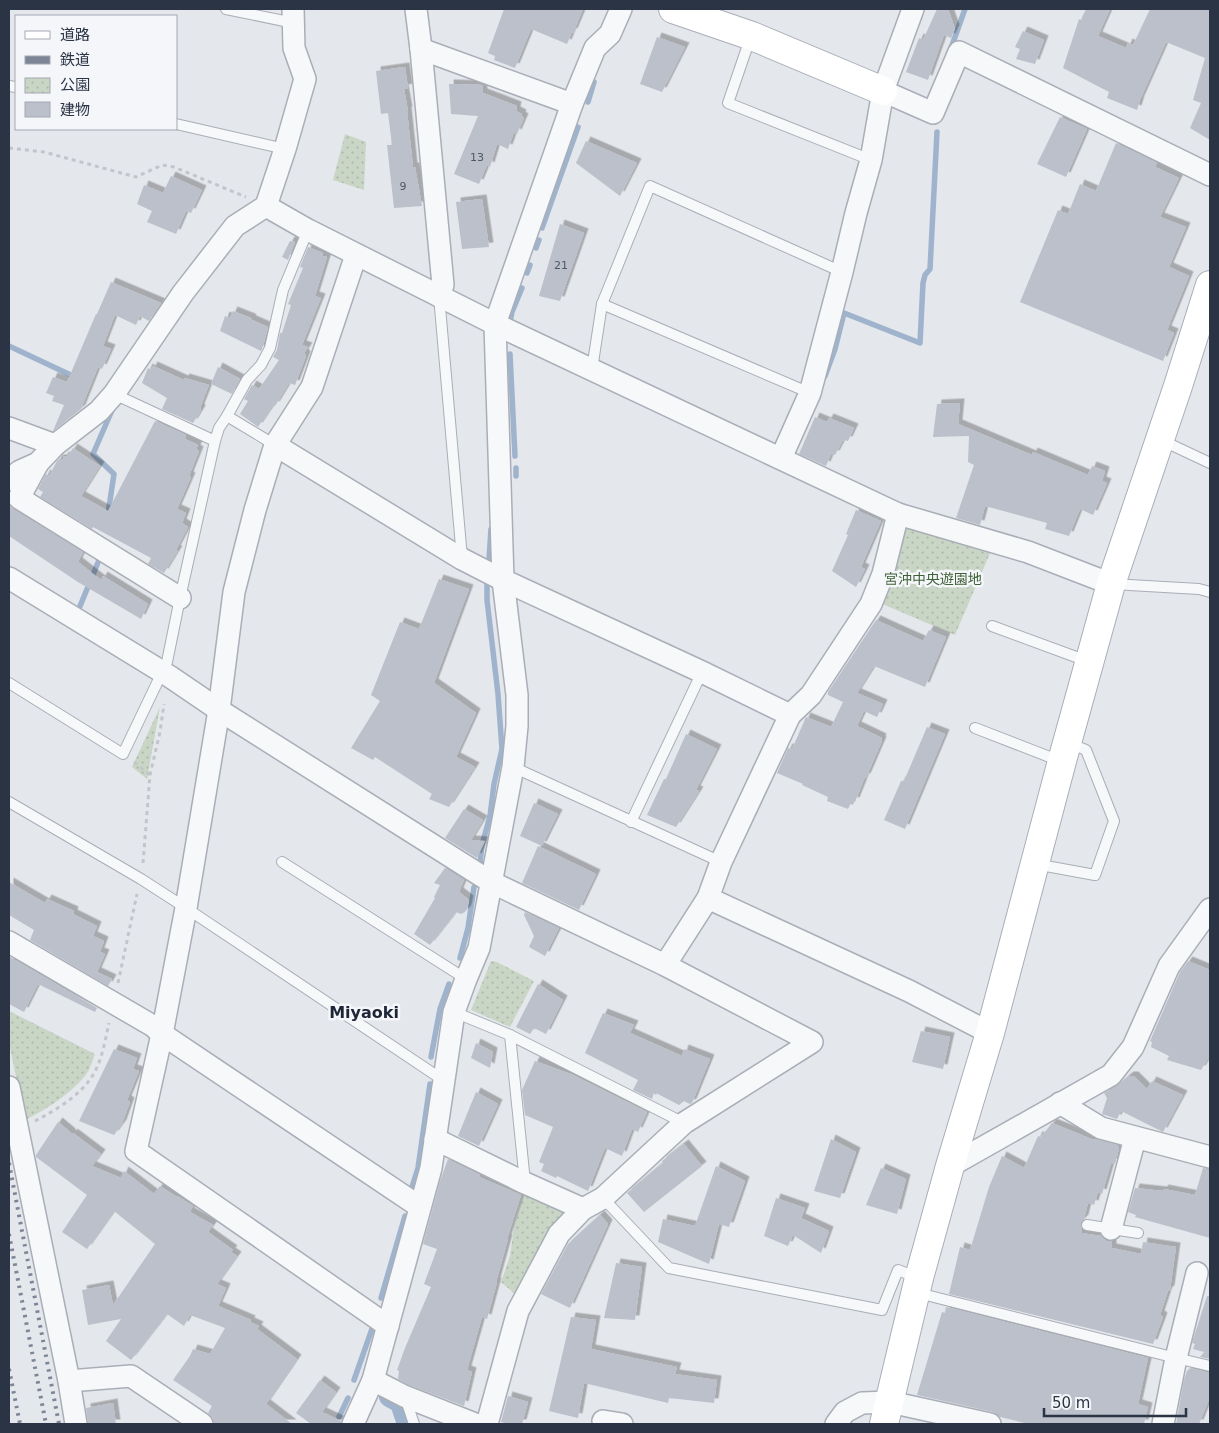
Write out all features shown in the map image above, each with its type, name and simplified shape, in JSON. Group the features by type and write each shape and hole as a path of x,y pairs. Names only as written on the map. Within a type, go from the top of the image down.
{"street":[{"path":"416,9 443,285 439,296"},
{"path":"353,1424 373,1380 430,1168 454,1012 479,948 513,767 517,726 517,695 503,580 495,324 572,104 594,48 610,34 621,9"},
{"path":"673,9 752,36 933,113 959,52 1210,175"},
{"path":"781,458 810,393 871,160 883,91 913,9"},
{"path":"180,598 18,498 38,463 55,445 99,411 114,394 183,293 235,226 266,206 305,80 294,48 293,16"},
{"path":"421,49 572,104"},
{"path":"266,206 356,255 495,324 898,514 1028,552 1111,584"},
{"path":"356,255 312,387 275,446 255,510 234,592 219,710 186,908 162,1034 136,1151 388,1326"},
{"path":"887,1413 918,1285 950,1166 990,1033 1111,584 1210,285"},
{"path":"9,428 55,445"},
{"path":"275,446 462,559 790,715"},
{"path":"9,480 20,471 38,463"},
{"path":"665,965 708,898 721,862 790,715 811,695 871,604 883,574 898,514"},
{"path":"9,578 166,674 219,710 492,882 665,965 812,1042 684,1123 603,1198 583,1209 559,1234 518,1312 487,1424"},
{"path":"708,898 900,987 990,1033"},
{"path":"950,1166 1111,1075 1133,1048 1169,966 1210,909"},
{"path":"9,942 153,1026 162,1034 420,1207"},
{"path":"9,1087 69,1381 76,1424"},
{"path":"1060,1103 1102,1128 1210,1157"},
{"path":"1111,1229 1135,1138"},
{"path":"435,1139 583,1209"},
{"path":"1163,1424 1176,1358 1197,1273"},
{"path":"69,1381 131,1376 202,1424"},
{"path":"373,1380 404,1396 475,1424"},
{"path":"836,1424 845,1412 862,1403 887,1413 990,1424"}],"lane":[{"path":"226,9 293,16"},
{"path":"752,36 728,103 871,160"},
{"path":"178,124 285,149"},
{"path":"592,369 602,304 650,186 842,272"},
{"path":"9,683 123,754 166,674 180,598 219,428 247,380 261,365 270,348 283,290 308,230"},
{"path":"439,296 462,559"},
{"path":"602,304 810,393"},
{"path":"114,394 216,441"},
{"path":"226,416 275,446"},
{"path":"1160,439 1210,463"},
{"path":"1111,584 1199,589 1210,592"},
{"path":"992,626 1089,661"},
{"path":"631,822 702,672"},
{"path":"975,728 1065,752 1086,750 1114,821 1095,875 1034,864"},
{"path":"513,767 721,862"},
{"path":"9,802 141,879 444,1080"},
{"path":"282,862 466,979"},
{"path":"454,1012 510,1034 684,1123"},
{"path":"510,1034 525,1183"},
{"path":"603,1198 669,1268 882,1310 898,1270 918,1285 1210,1366"},
{"path":"1087,1225 1138,1233"},
{"path":"404,1396 414,1424"}],"path":[{"path":"9,148 44,152 136,177 162,165 168,166 266,206"},
{"path":"17,1129 41,1118 82,1090 93,1074 104,1048 141,879 150,775 160,732 166,674"},
{"path":"123,754 150,775"}],"green space":[{"path":"345,134 366,142 364,190 333,180"},
{"name":"宮沖中央遊園地","path":"903,525 991,551 955,635 880,603"},
{"path":"160,707 147,779 132,767"},
{"path":"491,961 497,962 534,981 510,1027 471,1010"},
{"path":"9,1011 95,1054 87,1074 79,1083 49,1106 25,1120 9,1043"},
{"path":"525,1189 564,1207 563,1216 515,1294 501,1282 510,1256 514,1228"}],"building":[{"path":"504,9 583,9 567,44 531,29 515,68 494,60 495,56 488,53"},
{"path":"937,9 948,9 955,29 951,38 944,35 928,80 906,72 919,38 923,40"},
{"path":"1086,9 1110,9 1098,36 1126,48 1128,43 1133,45 1150,9 1210,9 1210,140 1190,128 1201,103 1193,100 1205,58 1166,42 1137,110 1107,98 1109,92 1063,68 1079,19 1081,20"},
{"path":"1023,31 1044,40 1035,64 1016,59 1020,49 1015,47"},
{"path":"657,37 685,47 662,92 640,84"},
{"path":"405,67 408,88 404,89 413,167 415,167 422,206 394,208 387,145 392,145 388,113 381,114 376,71"},
{"path":"449,84 482,85 483,93 517,106 516,111 522,114 521,116 524,118 517,134 514,132 508,149 497,144 490,167 487,165 479,184 454,174 478,116 451,114"},
{"path":"1060,117 1087,129 1066,177 1037,164"},
{"path":"586,141 637,163 620,196 576,163"},
{"path":"1116,143 1157,163 1155,167 1179,178 1160,217 1186,227 1169,267 1189,276 1167,330 1174,333 1163,361 1020,302 1058,210 1068,214 1080,184 1096,191"},
{"path":"171,176 202,190 191,213 186,211 176,234 147,222 152,211 137,204 144,185 163,193"},
{"path":"482,199 489,247 462,249 456,202"},
{"path":"560,224 584,233 560,301 539,296"},
{"path":"290,241 295,242 288,260 282,257"},
{"path":"308,247 323,253 323,256 327,257 315,296 321,298 302,345 308,347 304,353 306,356 295,385 289,383 275,406 273,405 258,427 240,414 248,401 244,399 252,385 259,389 279,360 273,357 291,305 288,304 303,268 300,267"},
{"path":"111,282 161,303 149,321 140,316 136,325 115,315 103,346 111,349 102,369 98,367 81,409 53,431 64,405 52,401 54,396 46,393 53,377 67,382"},
{"path":"233,311 268,327 261,351 220,331 225,316 230,318"},
{"path":"153,366 184,380 185,378 209,385 200,408 201,410 193,423 162,409 167,398 142,383 148,368 151,370"},
{"path":"218,367 240,379 232,394 211,384"},
{"path":"960,403 958,424 1032,455 1033,452 1088,475 1092,466 1105,471 1102,481 1107,483 1093,515 1080,509 1069,536 1045,529 1047,523 985,506 980,525 956,518 974,465 968,462 969,436 933,437 937,404"},
{"path":"815,417 827,422 829,418 854,428 848,441 843,440 835,455 831,454 826,466 799,454"},
{"path":"155,421 186,435 185,439 198,445 196,449 199,451 189,476 191,477 177,509 186,513 182,523 188,527 176,550 178,550 164,573 148,564 151,558 93,527 92,529 40,497 43,492 38,489 46,474 49,476 57,461 63,459 64,456 67,457 73,448 100,466 81,496 108,511"},
{"path":"9,506 83,552 78,562 101,580 103,576 148,604 141,619 78,582 9,536"},
{"path":"856,510 881,521 861,567 865,569 856,587 832,571 848,535 846,534"},
{"path":"439,579 469,589 434,683 476,713 456,757 475,767 449,807 429,799 432,794 375,757 373,760 351,748 380,701 371,695 400,622 419,629"},
{"path":"876,620 923,641 929,630 946,637 925,687 874,666 857,693 883,704 877,717 864,711 857,726 882,738 882,741 855,802 852,801 848,809 827,801 828,797 777,773 788,748 792,749 806,717 831,727 843,702 828,695 828,692"},
{"path":"927,727 945,734 905,829 884,820 901,781 904,781"},
{"path":"686,734 717,749 696,790 699,791 676,827 647,815 664,779 666,779"},
{"path":"534,803 558,814 542,846 520,836"},
{"path":"464,809 483,820 471,840 485,841 477,858 445,838"},
{"path":"538,846 596,874 579,910 522,883"},
{"path":"445,868 464,880 459,892 469,900 465,912 461,914 456,912 430,945 414,934 435,898 440,885 434,883"},
{"path":"9,882 45,903 47,899 74,911 73,914 97,926 93,936 104,941 100,952 105,954 97,972 112,979 108,986 30,940 34,930 9,915"},
{"path":"525,912 559,928 545,956 529,947 534,936 524,915"},
{"path":"10,957 97,1008 95,1012 38,984 24,1012 9,1004"},
{"path":"1188,961 1210,970 1210,1055 1201,1070 1167,1060 1169,1056 1151,1047 1152,1042 1150,1041 1180,972"},
{"path":"538,984 563,1000 546,1034 534,1028 530,1034 516,1027"},
{"path":"603,1013 634,1025 630,1033 682,1056 684,1049 710,1059 692,1103 684,1101 679,1105 654,1092 652,1099 633,1090 638,1080 585,1053"},
{"path":"921,1031 950,1037 943,1069 912,1062"},
{"path":"476,1043 493,1052 490,1068 471,1058"},
{"path":"114,1049 137,1058 133,1069 139,1071 127,1100 130,1102 122,1124 114,1135 79,1121"},
{"path":"535,1061 573,1075 647,1112 638,1132 632,1129 622,1156 605,1148 588,1191 557,1176 556,1178 541,1171 544,1164 539,1162 553,1127 525,1115 522,1090"},
{"path":"1129,1076 1134,1076 1147,1089 1152,1081 1183,1095 1163,1132 1121,1111 1117,1119 1102,1114 1107,1098 1104,1093 1117,1086"},
{"path":"476,1092 498,1104 479,1146 458,1136"},
{"path":"58,1122 72,1135 73,1133 101,1154 92,1166 121,1178 124,1171 154,1194 160,1186 177,1196 193,1206 190,1212 213,1225 208,1232 233,1250 231,1252 237,1256 217,1284 226,1288 218,1306 251,1320 250,1322 259,1326 257,1329 297,1359 266,1404 292,1424 214,1424 213,1418 208,1413 212,1406 173,1380 193,1349 210,1354 225,1328 190,1315 184,1326 167,1314 131,1360 106,1341 121,1319 88,1325 82,1290 109,1285 113,1305 155,1244 114,1211 87,1249 62,1232 87,1195 36,1157"},
{"path":"1052,1123 1094,1140 1117,1145 1119,1148 1115,1164 1111,1163 1102,1194 1098,1192 1094,1205 1088,1203 1084,1219 1080,1223 1081,1233 1101,1236 1107,1241 1112,1241 1112,1248 1141,1254 1143,1242 1176,1247 1170,1290 1160,1315 1163,1317 1153,1344 949,1294 960,1247 970,1250 989,1187 1002,1156 1024,1168 1038,1136 1041,1137"},
{"path":"831,1139 856,1152 840,1198 814,1191"},
{"path":"684,1144 702,1166 644,1212 627,1193"},
{"path":"448,1159 480,1175 479,1177 521,1195 507,1239 487,1319 482,1317 467,1370 472,1372 464,1406 409,1385 398,1379 399,1371 397,1370 431,1287 424,1284 437,1249 423,1244"},
{"path":"716,1166 745,1181 729,1227 719,1224 709,1264 658,1242 663,1219 695,1226"},
{"path":"881,1168 906,1179 897,1214 866,1205"},
{"path":"1203,1168 1210,1169 1210,1238 1135,1217 1136,1215 1128,1212 1135,1188 1163,1191 1164,1189 1195,1195"},
{"path":"776,1198 805,1208 801,1218 829,1231 821,1253 793,1235 788,1246 764,1236"},
{"path":"600,1215 608,1224 570,1308 541,1294 568,1244"},
{"path":"616,1263 642,1267 635,1320 604,1318"},
{"path":"1207,1296 1210,1296 1210,1359 1200,1357 1204,1352 1193,1349 1195,1344 1192,1343"},
{"path":"946,1307 1148,1358 1138,1404 1148,1407 1144,1424 1029,1424 1000,1417 993,1412 917,1395 942,1312 945,1313"},
{"path":"571,1317 596,1320 591,1349 677,1367 675,1374 717,1380 714,1403 669,1398 668,1403 584,1383 578,1418 549,1411"},
{"path":"1190,1368 1210,1373 1210,1397 1199,1424 1176,1424 1184,1380"},
{"path":"320,1380 336,1392 322,1412 341,1421 341,1424 311,1424 296,1413"},
{"path":"508,1396 528,1402 522,1424 501,1422"},
{"path":"113,1403 116,1424 88,1424 86,1408"}],"waterway":[{"path":"950,51 965,9"},
{"path":"588,102 594,82"},
{"path":"542,228 578,127"},
{"path":"825,376 835,349 844,313 920,343 923,283 925,275 930,269 937,132"},
{"path":"536,248 539,240"},
{"path":"527,273 530,265"},
{"path":"510,322 522,288"},
{"path":"9,346 77,378"},
{"path":"510,354 515,456"},
{"path":"108,514 114,474 93,454 113,408"},
{"path":"516,468 516,476"},
{"path":"489,560 491,529"},
{"path":"78,611 99,560"},
{"path":"480,863 502,749 498,694 487,600 487,583"},
{"path":"460,958 468,928 474,887"},
{"path":"431,1057 440,1009 449,984"},
{"path":"412,1187 418,1168 430,1084"},
{"path":"381,1298 405,1216"},
{"path":"354,1380 372,1329"},
{"path":"389,1397 400,1403 407,1424"},
{"path":"339,1417 348,1398"}],"railway":[{"path":"9,1163 59,1424"},
{"path":"9,1234 46,1424"},
{"path":"9,1369 20,1424"}],"district":[{"name":"Miyaoki","path":"364,1012"}]}
